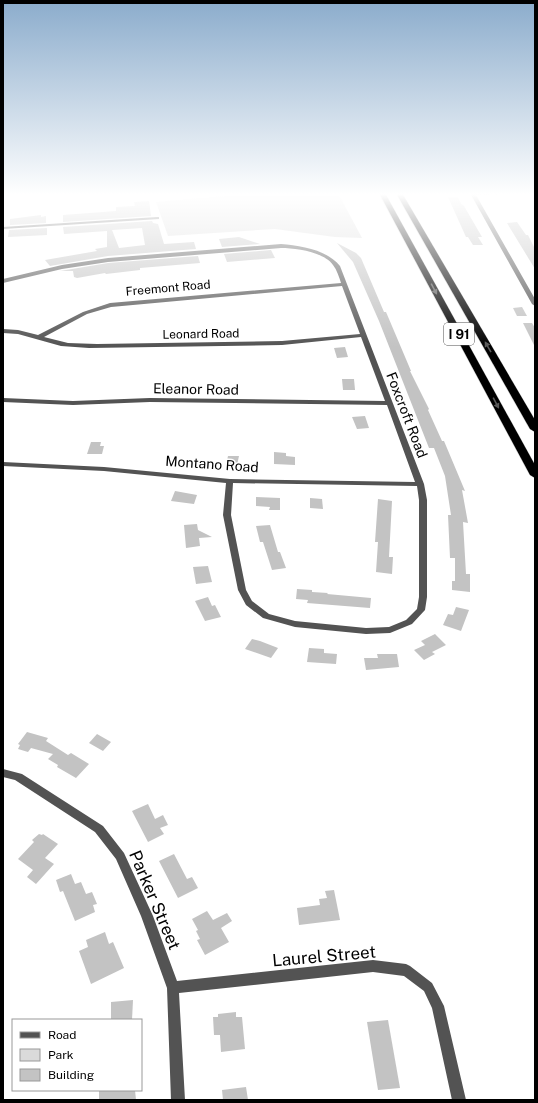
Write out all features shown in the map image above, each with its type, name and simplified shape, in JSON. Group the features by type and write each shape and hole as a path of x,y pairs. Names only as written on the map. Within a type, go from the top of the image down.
{"highway":[{"name":"I 91","path":"410,244 535,475"},
{"name":"I 91","path":"429,244 535,429"}],"street":[{"path":"501,244 535,304"},
{"name":"Foxcroft Road","path":"3,281 62,267 108,260 281,246 298,247 321,254 332,260 337,266 420,484 423,500 423,597 421,610 409,622 390,630 366,631 295,624 266,616 249,603 242,590 227,515 230,481"},
{"name":"Freemont Road","path":"39,337 85,313 110,305 343,284"},
{"path":"3,331 18,332 39,337"},
{"name":"Leonard Road","path":"39,337 54,343 69,346 97,346 282,343 364,335"},
{"name":"Eleanor Road","path":"3,400 73,403 150,400 390,403"},
{"name":"Montano Road","path":"3,464 112,469 230,481 420,484"},
{"name":"Parker Street","path":"3,773 18,776 99,829 120,856 146,916 172,988 178,1100"},
{"name":"Laurel Street","path":"172,988 373,966 406,970 428,987 438,1006 459,1100"}],"building":[{"path":"107,244 118,244 119,248 145,244 195,244 196,249 108,256 50,266 45,260 97,251 95,249 107,247"},
{"path":"221,244 254,244 222,247"},
{"path":"338,244 356,253 361,258 384,312 386,312 410,371 429,409 428,410 442,441 444,441 465,491 462,490 468,523 463,522 466,574 470,574 470,592 452,590 452,581 455,581 455,558 450,558 448,515 451,515 445,476 434,448 429,448 379,321 353,262"},
{"path":"520,244 533,244 535,249 535,269"},
{"path":"271,250 275,258 227,262 224,254"},
{"path":"198,256 200,263 140,268 140,270 105,273 77,278 74,277 73,271 60,271 108,263"},
{"path":"522,307 527,316 517,316 513,308"},
{"path":"523,323 532,323 535,328 535,347"},
{"path":"345,347 348,357 337,358 334,348"},
{"path":"342,379 354,379 355,390 343,390"},
{"path":"365,416 369,428 357,429 352,417"},
{"path":"91,442 101,442 100,446 104,446 102,454 87,454"},
{"path":"274,452 286,453 286,456 295,457 295,465 274,464"},
{"path":"228,456 239,456 237,465 226,465"},
{"path":"175,491 197,495 194,504 171,501"},
{"path":"256,497 280,498 280,510 269,510 270,507 256,506"},
{"path":"310,498 322,499 323,509 310,508"},
{"path":"378,499 392,501 389,557 393,557 392,574 376,572 378,542 375,542"},
{"path":"197,524 198,530 212,537 199,538 200,546 186,548 184,525"},
{"path":"270,525 278,552 280,552 286,568 272,570 263,542 260,542 256,526"},
{"path":"208,566 212,582 196,584 193,567"},
{"path":"297,589 312,590 312,592 328,593 327,594 371,598 370,608 307,603 308,600 296,599"},
{"path":"208,597 212,606 215,605 221,617 205,621 195,601"},
{"path":"456,607 469,610 461,631 443,625 448,614 453,615"},
{"path":"435,634 446,645 432,652 435,654 424,660 414,650 425,645 421,641"},
{"path":"252,639 278,648 271,658 245,649"},
{"path":"309,648 324,649 324,653 337,654 336,664 307,662"},
{"path":"377,654 397,654 399,667 366,670 364,658 378,658"},
{"path":"27,732 48,738 46,741 68,755 71,753 89,764 76,778 57,767 58,765 48,759 53,754 31,748 28,752 18,749 20,745 18,744"},
{"path":"97,734 111,742 103,751 89,743"},
{"path":"148,804 155,819 163,815 168,825 160,828 164,834 148,842 132,811"},
{"path":"39,834 43,834 58,844 45,858 54,864 36,884 27,877 33,870 18,859 34,842 32,840"},
{"path":"174,854 187,879 192,877 198,888 178,898 159,861"},
{"path":"71,874 75,884 81,882 86,894 92,892 97,904 93,905 95,912 75,921 63,891 60,892 56,880"},
{"path":"334,890 340,920 299,925 297,908 320,905 319,899 327,898 325,891"},
{"path":"207,911 213,920 227,913 232,921 221,928 229,942 205,955 197,940 200,939 196,931 198,930 192,919"},
{"path":"105,932 109,944 113,942 124,968 91,984 79,951 88,947 86,940"},
{"path":"133,1000 132,1019 111,1019 111,1002"},
{"path":"236,1012 236,1017 242,1017 245,1049 221,1052 220,1035 214,1035 213,1017 218,1017 218,1014"},
{"path":"388,1020 400,1088 378,1090 367,1022"},
{"path":"246,1087 248,1100 223,1100 222,1090"},
{"path":"99,1091 135,1091 136,1100 99,1100"}]}
